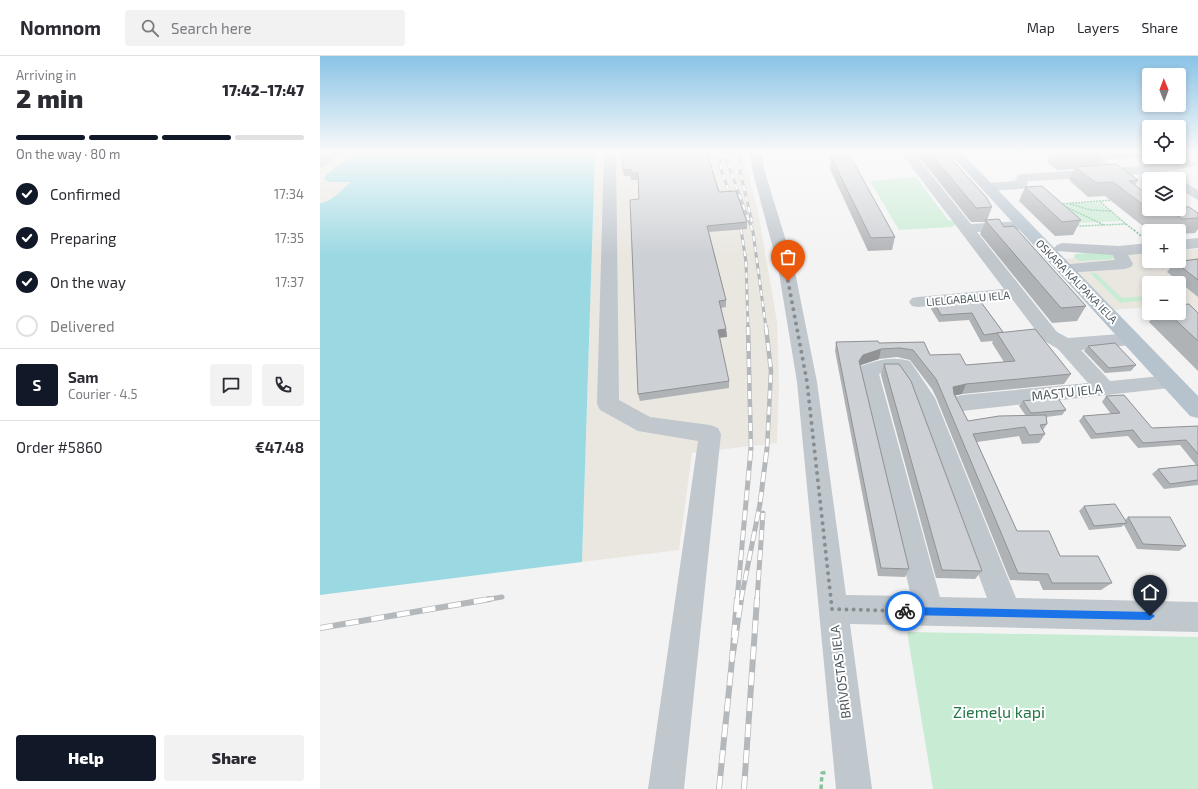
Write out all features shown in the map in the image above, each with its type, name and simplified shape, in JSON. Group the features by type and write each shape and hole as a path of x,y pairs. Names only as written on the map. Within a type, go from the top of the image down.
{"main road":[{"name":"OSKARA KALPAKA IELA","path":"987,187 1198,410"}],"street":[{"path":"608,187 608,404 646,424 710,434 666,789"},
{"name":"BRĪVOSTAS IELA","path":"763,187 786,267 807,382 832,609 854,789"},
{"path":"933,187 1018,293 1050,336 1065,344 1105,388"},
{"path":"1186,188 1198,196"},
{"path":"967,229 1023,225"},
{"path":"1065,268 1122,258 1142,246"},
{"path":"1062,248 1122,258 1142,260"},
{"name":"LIELGABALU IELA","path":"918,302 1018,293"},
{"path":"1065,344 1132,339"},
{"path":"929,612 868,371 884,365 903,366 924,398 1007,613"},
{"name":"MASTU IELA","path":"962,403 1172,382"},
{"path":"832,609 1198,617"}],"path":[{"path":"1056,204 1114,200"},
{"path":"1100,201 1142,239"},
{"path":"1067,203 1091,210 1112,211"},
{"path":"1056,204 1061,208"},
{"path":"1056,204 1073,210 1104,225"},
{"path":"1075,222 1080,226 1126,224"}],"shaded area":[{"path":"320,187 344,187 336,195 320,203"},
{"path":"594,187 752,187 758,211 777,322 779,385 777,443 692,453 679,550 582,562"},
{"path":"1198,249 1198,332 1186,320 1186,276 1142,276 1142,308 1113,310 1063,259 1142,253 1142,268 1186,268 1186,250"}],"green space":[{"path":"874,187 924,187 948,220 956,222 955,225 951,227 899,230"},
{"path":"1098,202 1121,221 1079,223 1059,204"},
{"path":"1075,254 1111,254 1115,257 1113,259 1080,261 1074,257"},
{"path":"1090,273 1096,273 1122,298 1142,297 1142,301 1120,303"},
{"name":"Ziemeļu kapi","path":"907,632 1198,637 1198,789 933,789"}],"water":[{"path":"345,187 594,187 582,562 320,595 320,203 333,198"}],"building":[{"path":"639,187 718,187 719,192 736,191 747,222 707,226 726,300 719,301 726,329 718,330 729,381 638,394 630,200 639,199"},
{"path":"846,187 867,187 895,237 871,238"},
{"path":"959,187 977,187 986,197 992,207 976,208"},
{"path":"1025,187 1043,187 1081,220 1062,222"},
{"path":"1120,187 1138,187 1142,190 1142,204"},
{"path":"1186,207 1189,207 1198,213 1198,218 1182,219 1178,216 1186,216"},
{"path":"999,219 1004,227 1014,226 1086,306 1061,308 985,220"},
{"path":"1198,259 1198,280 1183,268 1186,268 1186,261"},
{"path":"978,298 1003,332 984,335 972,313 941,315 934,302"},
{"path":"1186,304 1189,304 1198,313 1198,341 1176,320 1186,320"},
{"path":"1035,329 1071,374 966,384 953,387 954,394 968,421 999,416 1046,415 1047,424 1040,425 1045,434 1029,435 1025,427 973,434 1017,531 1049,531 1060,556 1098,556 1112,583 1052,583 1048,574 1018,573 936,379 913,350 900,348 881,349 863,355 859,361 909,569 881,568 836,342 924,342 930,355 960,354 966,365 1015,361 997,333"},
{"path":"1115,343 1136,365 1109,368 1088,346"},
{"path":"884,364 899,364 911,381 982,571 942,570"},
{"path":"1124,395 1152,428 1198,426 1198,454 1186,440 1143,443 1133,430 1096,434 1083,416 1120,413 1106,396"},
{"path":"1057,397 1066,410 1031,413 1023,401"},
{"path":"1198,465 1198,480 1170,484 1158,469"},
{"path":"1115,504 1127,523 1094,526 1084,506"},
{"path":"1128,517 1170,517 1186,546 1143,544"}],"railway":[{"path":"727,187 731,198"},
{"path":"737,187 753,232 766,328"},
{"path":"744,187 752,222"},
{"path":"741,229 746,262 748,328"},
{"path":"748,327 751,448"},
{"path":"766,327 771,371 767,449"},
{"path":"737,600 751,448"},
{"path":"741,600 760,504 767,448"},
{"path":"757,600 763,513"},
{"path":"490,599 502,597"},
{"path":"320,628 490,599"},
{"path":"484,600 490,599"},
{"path":"732,660 737,599"},
{"path":"732,660 741,599"},
{"path":"744,789 757,599"},
{"path":"719,789 732,660"}],"way so far":[{"path":"788,281 807,382 832,609 905,611"}],"route":[{"path":"905,611 1150,616"}]}
